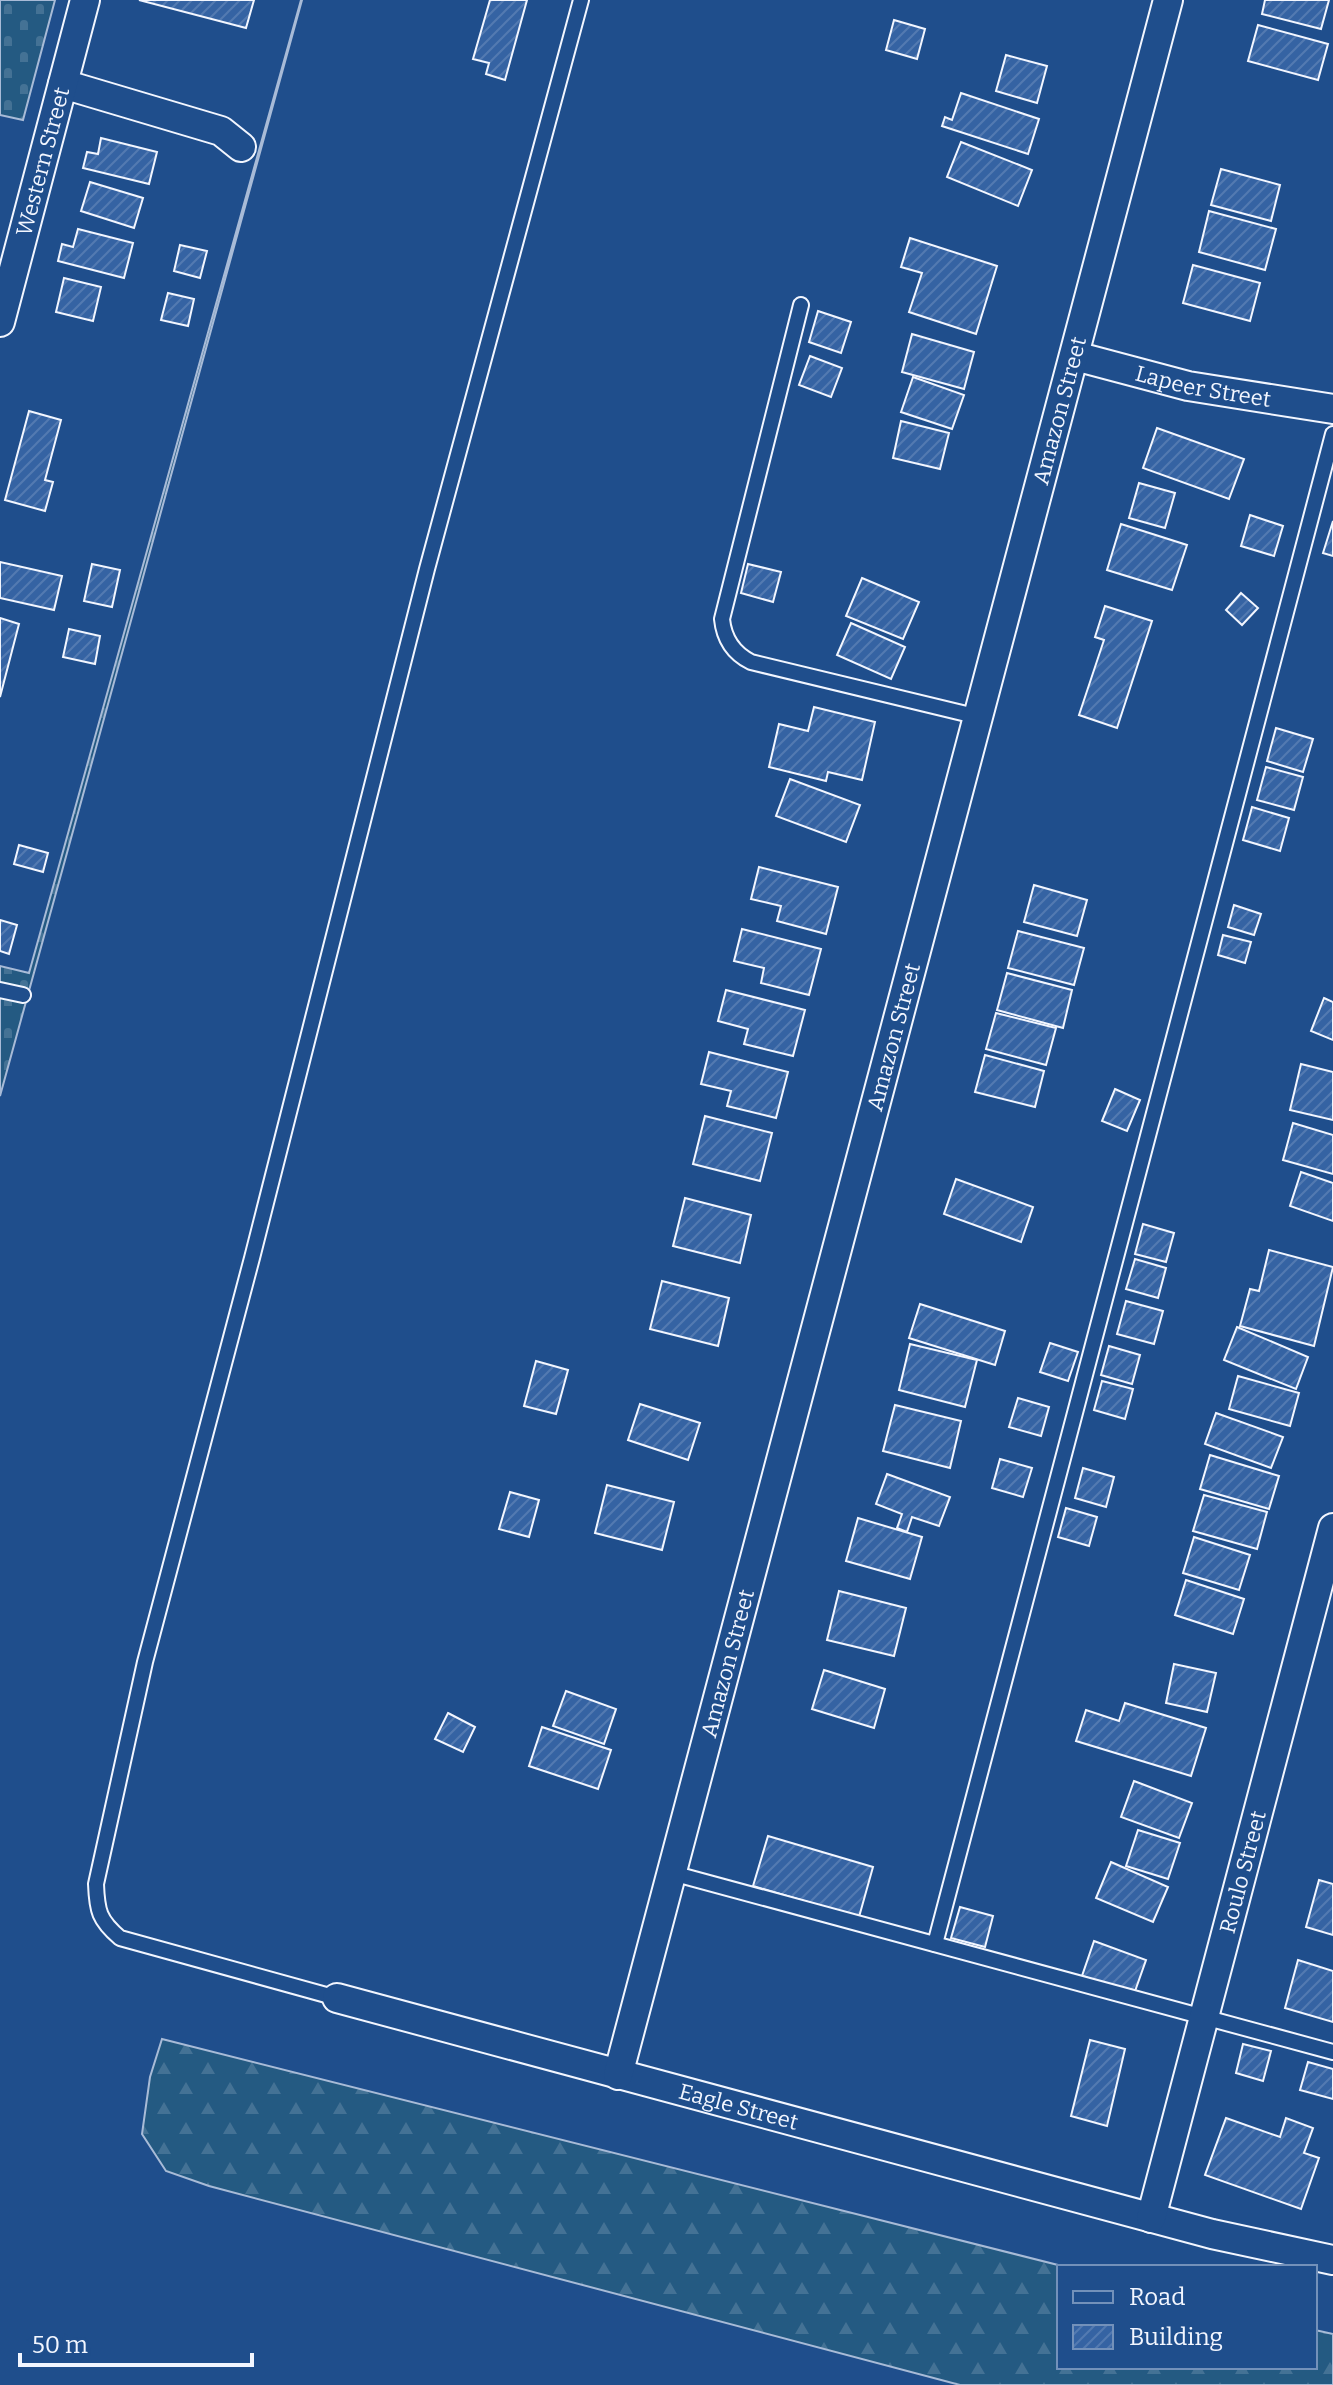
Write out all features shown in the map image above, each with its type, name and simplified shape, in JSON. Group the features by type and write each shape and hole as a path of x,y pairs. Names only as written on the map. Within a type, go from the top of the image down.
{"street":[{"name":"Western Street","path":"0,322 85,0"},
{"name":"Amazon Street","path":"618,2075 1168,0"},
{"path":"63,84 221,131 241,147"},
{"name":"Lapeer Street","path":"1075,356 1188,386 1333,409"},
{"name":"Roulo Street","path":"1151,2218 1333,1528"},
{"name":"Eagle Street","path":"337,1998 1151,2218 1333,2260"}],"lane":[{"name":"Eagle Street","path":"337,1998 120,1938 104,1925 97,1907 96,1884 145,1662 252,1258 427,569 581,0"},
{"path":"801,305 722,619 723,631 740,656 751,662 979,717"},
{"path":"935,1944 1333,434"},
{"path":"0,990 23,995"},
{"path":"672,1873 1333,2052"}],"green space":[{"path":"0,0 55,0 23,120 0,115"},
{"path":"301,0 0,1096 0,966 29,973"},
{"path":"162,2039 1058,2265 1057,2369 1317,2369 1317,2330 1333,2334 1333,2385 960,2385 209,2186 166,2171 142,2134 150,2077"}],"building":[{"path":"139,0 254,0 246,28"},
{"path":"490,0 527,0 505,80 486,74 489,63 473,59"},
{"path":"1265,0 1329,0 1321,29 1262,14"},
{"path":"894,20 925,29 917,59 886,50"},
{"path":"1258,25 1328,44 1318,80 1248,61"},
{"path":"1006,55 1047,66 1037,103 996,91"},
{"path":"961,93 1039,119 1028,154 942,126 945,117 952,120"},
{"path":"101,138 157,152 149,184 83,168 87,152 98,154"},
{"path":"961,142 1032,170 1018,206 947,177"},
{"path":"1221,169 1280,185 1271,221 1211,205"},
{"path":"90,182 143,198 134,228 81,211"},
{"path":"1209,211 1276,229 1265,270 1199,252"},
{"path":"78,229 133,243 124,278 58,261 62,244 73,247"},
{"path":"910,238 997,266 976,334 909,312 922,273 901,267"},
{"path":"180,245 207,251 200,278 174,271"},
{"path":"1193,265 1260,283 1250,321 1183,303"},
{"path":"64,278 101,287 93,321 56,312"},
{"path":"168,293 194,299 188,326 161,320"},
{"path":"818,311 851,322 841,353 809,342"},
{"path":"912,334 974,352 964,389 902,372"},
{"path":"810,356 842,368 831,397 799,385"},
{"path":"913,377 964,395 952,429 901,412"},
{"path":"29,411 61,420 45,480 53,482 45,511 5,500"},
{"path":"901,421 949,433 940,469 893,458"},
{"path":"1157,428 1244,459 1229,499 1143,468"},
{"path":"1139,483 1175,493 1165,528 1129,518"},
{"path":"1250,515 1283,526 1274,556 1241,546"},
{"path":"1333,521 1333,556 1323,553"},
{"path":"1121,524 1187,545 1172,590 1107,570"},
{"path":"0,562 62,576 54,610 0,598"},
{"path":"92,564 120,570 112,607 84,601"},
{"path":"748,564 781,572 773,602 741,593"},
{"path":"862,578 919,602 903,639 846,616"},
{"path":"1241,593 1258,608 1242,625 1226,610"},
{"path":"1105,606 1152,621 1117,728 1079,715 1104,640 1095,637"},
{"path":"0,618 19,624 0,697"},
{"path":"851,623 905,647 891,679 837,655"},
{"path":"69,629 100,636 95,664 63,657"},
{"path":"814,707 875,722 862,780 828,772 826,781 769,767 779,724 808,731"},
{"path":"1276,728 1313,739 1303,772 1267,761"},
{"path":"1266,767 1303,777 1294,810 1257,800"},
{"path":"790,779 860,805 846,842 776,816"},
{"path":"1252,807 1289,818 1280,851 1243,840"},
{"path":"19,845 48,853 43,872 14,864"},
{"path":"759,867 838,887 826,934 777,921 781,906 751,899"},
{"path":"1034,885 1087,900 1077,936 1024,922"},
{"path":"1234,905 1261,914 1254,935 1228,927"},
{"path":"0,920 17,925 9,954 0,951"},
{"path":"742,929 821,949 809,995 761,983 764,968 734,961"},
{"path":"1018,931 1084,948 1074,985 1008,968"},
{"path":"1223,935 1251,942 1245,963 1218,955"},
{"path":"1007,973 1072,990 1063,1028 997,1010"},
{"path":"726,990 805,1010 793,1056 744,1044 748,1029 718,1021"},
{"path":"1324,998 1333,1002 1333,1040 1311,1031"},
{"path":"996,1013 1056,1028 1046,1065 986,1049"},
{"path":"709,1052 788,1072 776,1118 727,1106 731,1091 701,1084"},
{"path":"985,1055 1044,1071 1035,1107 975,1092"},
{"path":"1301,1064 1333,1072 1333,1120 1290,1110"},
{"path":"1115,1089 1140,1100 1127,1131 1102,1121"},
{"path":"705,1116 772,1133 760,1181 693,1164"},
{"path":"1293,1123 1333,1135 1333,1174 1283,1160"},
{"path":"1301,1172 1333,1183 1333,1221 1290,1206"},
{"path":"956,1179 1033,1207 1021,1242 944,1214"},
{"path":"685,1198 751,1215 740,1263 673,1246"},
{"path":"1143,1224 1174,1233 1166,1262 1135,1254"},
{"path":"1269,1250 1333,1267 1314,1346 1240,1326 1250,1289 1259,1291"},
{"path":"1135,1259 1166,1268 1158,1298 1126,1289"},
{"path":"662,1281 729,1298 718,1346 650,1329"},
{"path":"1126,1301 1163,1311 1154,1344 1117,1334"},
{"path":"920,1304 1005,1331 995,1365 909,1338"},
{"path":"1237,1327 1308,1357 1296,1389 1224,1360"},
{"path":"1050,1343 1078,1352 1068,1381 1040,1372"},
{"path":"910,1344 977,1360 965,1407 899,1390"},
{"path":"1109,1346 1140,1355 1132,1384 1101,1375"},
{"path":"536,1361 568,1370 556,1414 524,1406"},
{"path":"1238,1376 1299,1393 1290,1426 1229,1409"},
{"path":"1102,1381 1133,1389 1125,1419 1094,1410"},
{"path":"1018,1398 1049,1407 1041,1436 1009,1427"},
{"path":"640,1404 700,1423 688,1460 628,1440"},
{"path":"895,1405 961,1421 950,1468 883,1451"},
{"path":"1216,1413 1283,1437 1271,1468 1205,1444"},
{"path":"1210,1455 1279,1476 1269,1509 1200,1489"},
{"path":"1000,1459 1032,1468 1023,1497 992,1488"},
{"path":"1083,1468 1114,1477 1106,1507 1075,1498"},
{"path":"887,1474 950,1497 939,1526 912,1517 907,1532 897,1528 902,1514 876,1504"},
{"path":"607,1485 674,1502 662,1550 595,1533"},
{"path":"510,1492 539,1500 529,1537 499,1529"},
{"path":"1204,1495 1267,1512 1257,1549 1193,1531"},
{"path":"1066,1508 1097,1517 1089,1546 1058,1537"},
{"path":"858,1518 922,1537 910,1579 846,1561"},
{"path":"1194,1537 1250,1555 1239,1590 1183,1573"},
{"path":"1186,1580 1244,1599 1233,1634 1175,1615"},
{"path":"839,1591 906,1608 894,1656 827,1640"},
{"path":"1174,1664 1216,1673 1207,1712 1166,1703"},
{"path":"824,1670 885,1689 874,1728 812,1709"},
{"path":"566,1691 616,1709 604,1744 553,1726"},
{"path":"1125,1703 1206,1728 1191,1776 1076,1741 1086,1710 1119,1721"},
{"path":"448,1713 475,1727 463,1752 435,1739"},
{"path":"542,1727 611,1750 598,1789 529,1766"},
{"path":"1134,1781 1192,1803 1179,1838 1121,1817"},
{"path":"1138,1830 1180,1843 1168,1879 1126,1866"},
{"path":"768,1836 873,1867 859,1917 753,1886"},
{"path":"1111,1862 1168,1887 1153,1922 1096,1898"},
{"path":"1319,1880 1333,1884 1333,1935 1306,1927"},
{"path":"960,1907 993,1916 985,1947 951,1938"},
{"path":"1094,1941 1146,1960 1134,1994 1082,1976"},
{"path":"1298,1960 1333,1971 1333,2022 1285,2008"},
{"path":"1090,2040 1125,2049 1107,2126 1071,2116"},
{"path":"1243,2044 1271,2051 1263,2081 1236,2073"},
{"path":"1308,2062 1333,2069 1333,2099 1300,2090"},
{"path":"1226,2118 1280,2137 1286,2118 1313,2128 1304,2153 1319,2158 1301,2209 1205,2175"}]}
